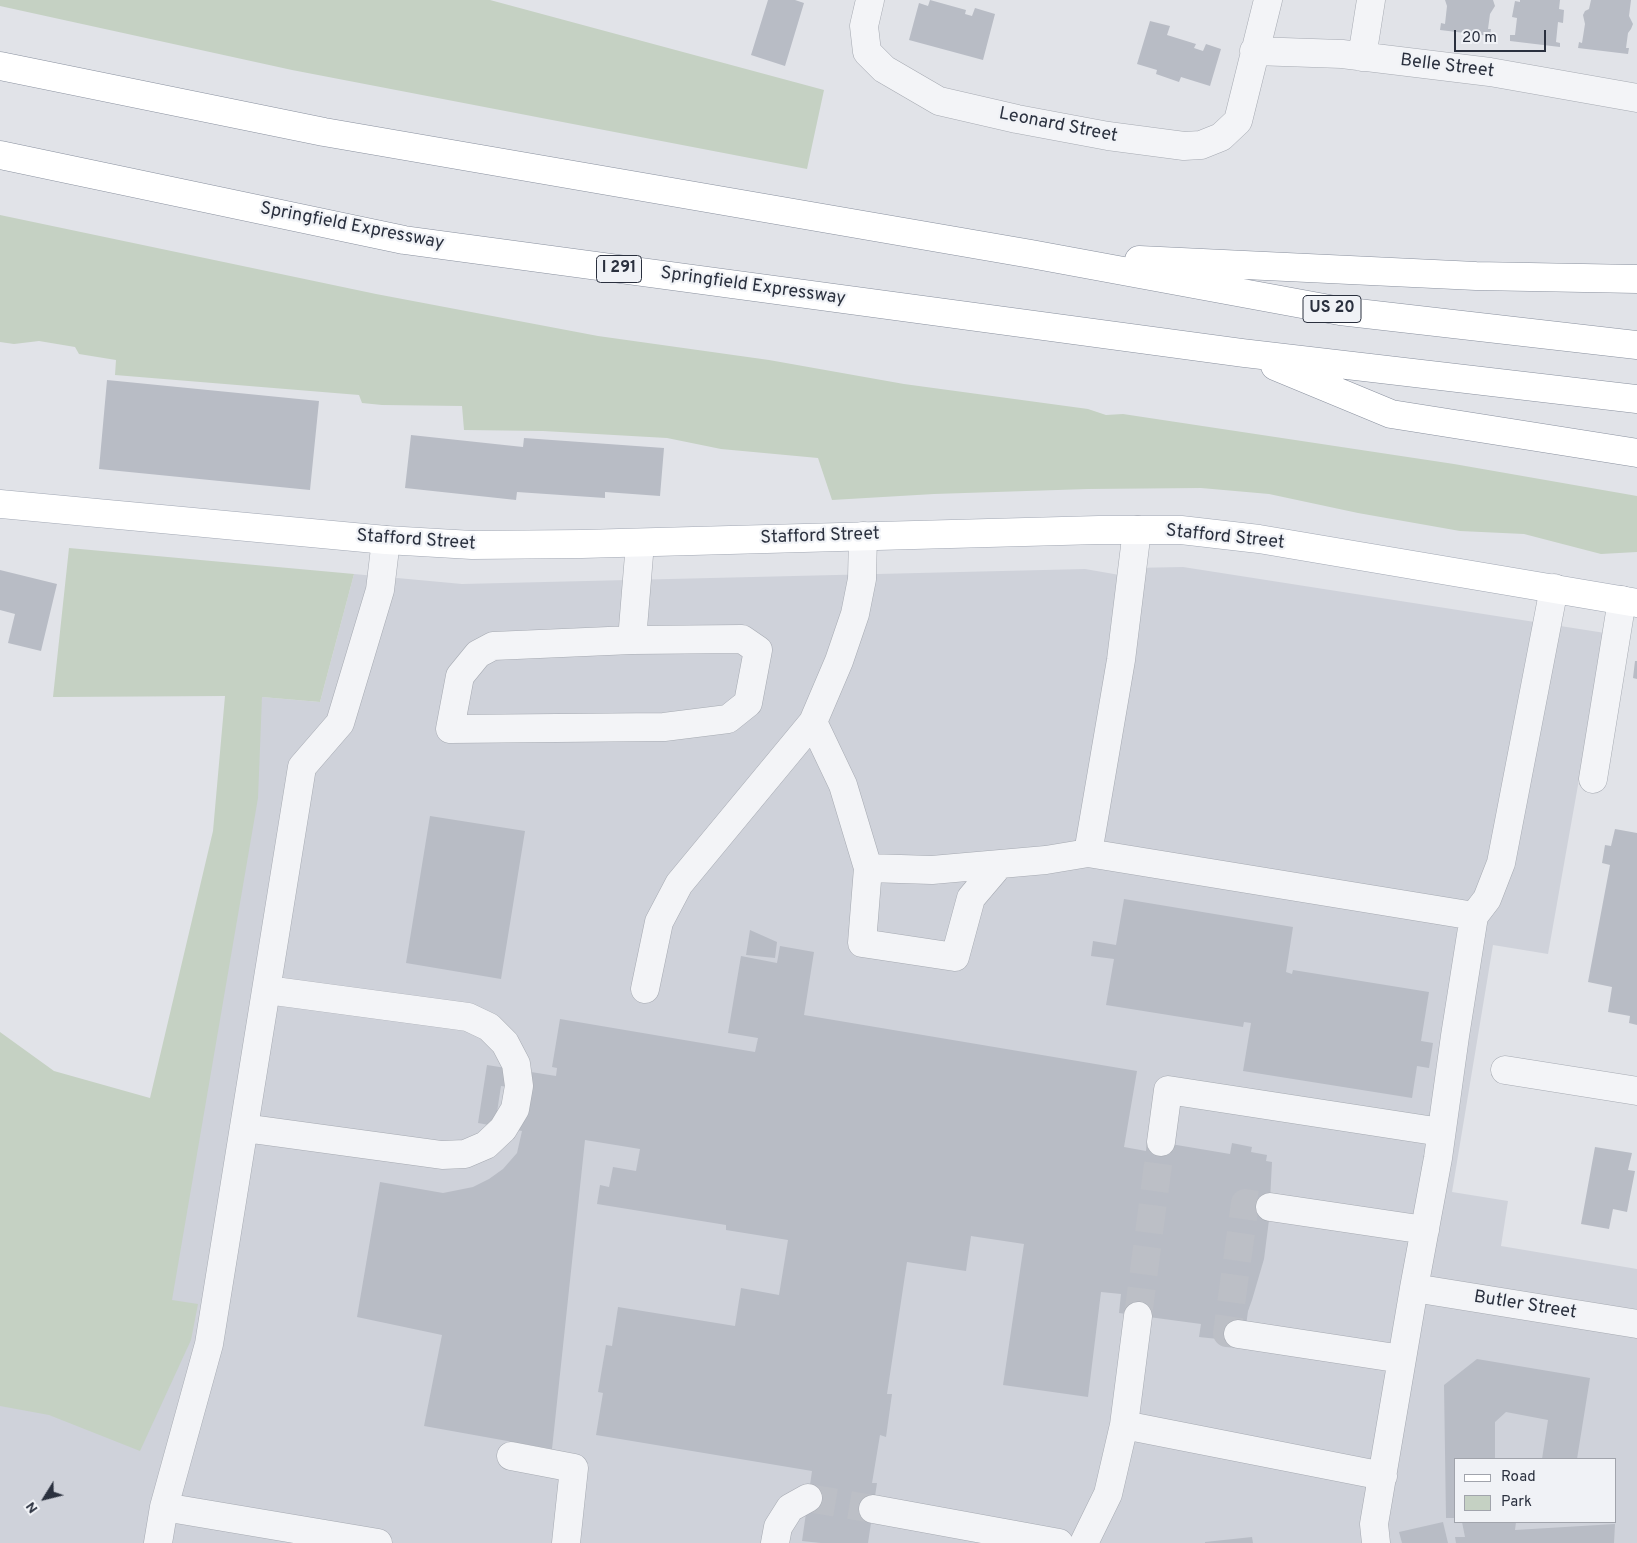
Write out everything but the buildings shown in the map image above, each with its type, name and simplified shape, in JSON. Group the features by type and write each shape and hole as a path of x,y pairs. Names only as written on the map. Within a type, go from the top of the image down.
{"main road":[{"path":"0,66 324,132 1030,254 1476,276 1637,280"},
{"name":"Springfield Expressway","path":"0,155 404,240 1243,353"},
{"name":"US 20","path":"1030,254 1340,310 1637,345"},
{"path":"1243,353 1637,399"},
{"path":"1243,353 1391,414 1637,453"},
{"name":"Stafford Street","path":"0,504 386,540 518,546 863,536 1180,530 1231,535 1630,602"}],"street":[{"name":"Leonard Street","path":"870,0 864,26 867,52 884,70 939,101 1017,119 1108,136 1184,146 1201,145 1221,136 1238,121 1268,0"},
{"path":"1362,57 1371,0"},
{"name":"Belle Street","path":"1254,51 1362,57 1490,72 1637,98"},
{"path":"1088,853 1121,660 1137,530"},
{"path":"645,989 659,922 678,884 813,722 839,661 855,614 862,579 863,536"},
{"path":"158,1543 164,1507 209,1344 302,767 340,724 380,590 386,540"},
{"path":"632,640 640,543"},
{"path":"1376,1543 1374,1524 1425,1230 1474,916 1486,900 1502,863 1554,588"},
{"path":"1593,779 1630,602"},
{"path":"742,639 758,650 748,703 728,719 664,727 450,729 460,676 478,654 493,646 632,640 742,639"},
{"path":"813,722 843,786 868,868 862,943 955,957 971,898 999,865"},
{"path":"868,868 932,870 1046,860 1088,853 1474,916"},
{"path":"244,1128 442,1155 465,1154 486,1145 503,1129 515,1109 519,1086 516,1064 505,1043 489,1027 468,1017 267,990"},
{"path":"1505,1070 1637,1092"},
{"path":"1161,1142 1168,1090 1441,1132"},
{"path":"1270,1206 1425,1230"},
{"name":"Butler Street","path":"1414,1288 1637,1324"},
{"path":"1084,1543 1108,1494 1124,1425 1138,1316"},
{"path":"1238,1334 1402,1359"},
{"path":"1124,1425 1383,1476"},
{"path":"511,1456 574,1468 566,1543"},
{"path":"775,1543 778,1527 790,1508 808,1498"},
{"path":"164,1507 378,1543"},
{"path":"874,1509 1059,1543"}],"shaded area":[{"path":"1183,567 1605,633 1548,954 1493,945 1452,1192 1508,1201 1501,1246 1637,1269 1637,1543 0,1543 0,1373 130,1400 262,697 320,702 354,574 462,584 1085,569 1131,577 1131,568"}],"green space":[{"path":"0,0 490,0 824,90 807,169 292,70 0,6"},
{"path":"0,215 376,294 598,336 769,360 904,384 1088,409 1106,415 1123,414 1454,464 1637,496 1637,552 1601,554 1524,534 1460,531 1358,513 1269,494 1201,488 1088,489 934,494 832,500 818,458 721,449 667,438 543,431 464,430 462,406 382,405 362,403 359,395 115,375 116,360 79,354 75,347 39,341 14,344 0,342"},
{"path":"69,548 354,574 320,702 262,697 258,798 172,1300 198,1304 191,1340 140,1451 49,1415 0,1406 0,1032 54,1071 150,1098 213,831 225,696 53,697"}],"tunnel":[{"path":"1138,1316 1161,1142"},
{"path":"1238,1334 1227,1333 1245,1203 1270,1207"},
{"path":"808,1498 873,1509"}]}
